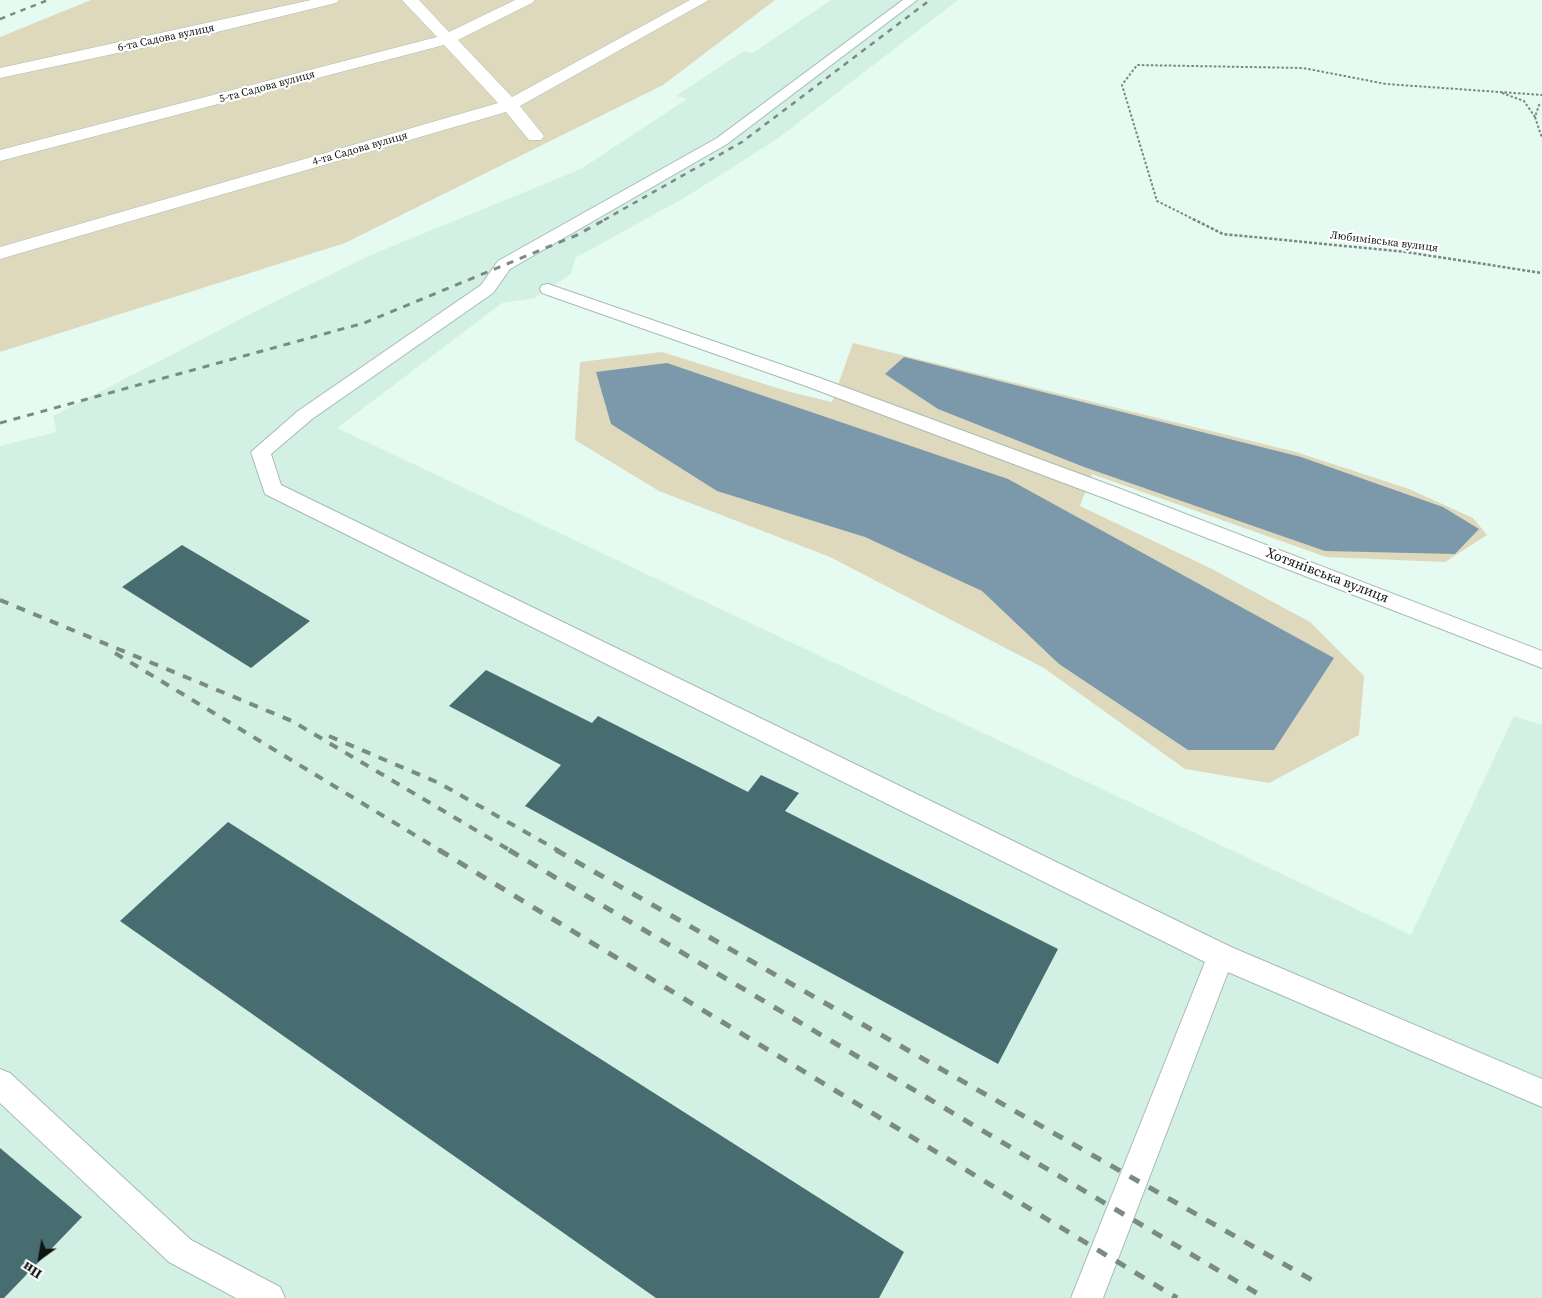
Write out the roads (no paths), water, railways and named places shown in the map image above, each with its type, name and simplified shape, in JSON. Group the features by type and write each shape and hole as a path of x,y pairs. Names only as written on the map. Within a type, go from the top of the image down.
{"street":[{"name":"6-та Садова вулиця","path":"0,73 217,27 331,0"},
{"path":"410,0 446,40 510,105 535,136"},
{"name":"5-та Садова вулиця","path":"0,156 446,40 527,0"},
{"name":"4-та Садова вулиця","path":"0,254 510,105 701,0"}],"lane":[{"path":"911,0 722,141 504,266 487,288 305,415 261,452 272,489 1221,956 1542,1093"},
{"name":"Хотянівська вулиця","path":"548,289 813,382 1111,493 1542,660"},
{"path":"1087,1298 1221,956"},
{"path":"0,1084 180,1251 269,1298"}],"water":[{"path":"904,357 1301,457 1443,507 1479,529 1455,554 1325,551 1084,467 938,409 885,374"},
{"path":"667,363 1008,479 1334,658 1274,750 1188,750 1059,664 982,591 865,537 717,491 611,424 596,372"}],"railway":[{"path":"0,19 48,0"},
{"path":"604,220 742,142 930,0"},
{"path":"0,423 364,323 577,235 606,219"},
{"path":"0,600 292,721 511,851"},
{"path":"115,653 441,851"},
{"path":"329,736 439,783 559,851"},
{"path":"439,850 1177,1298"},
{"path":"509,850 1265,1298"},
{"path":"556,850 1319,1284"}]}
